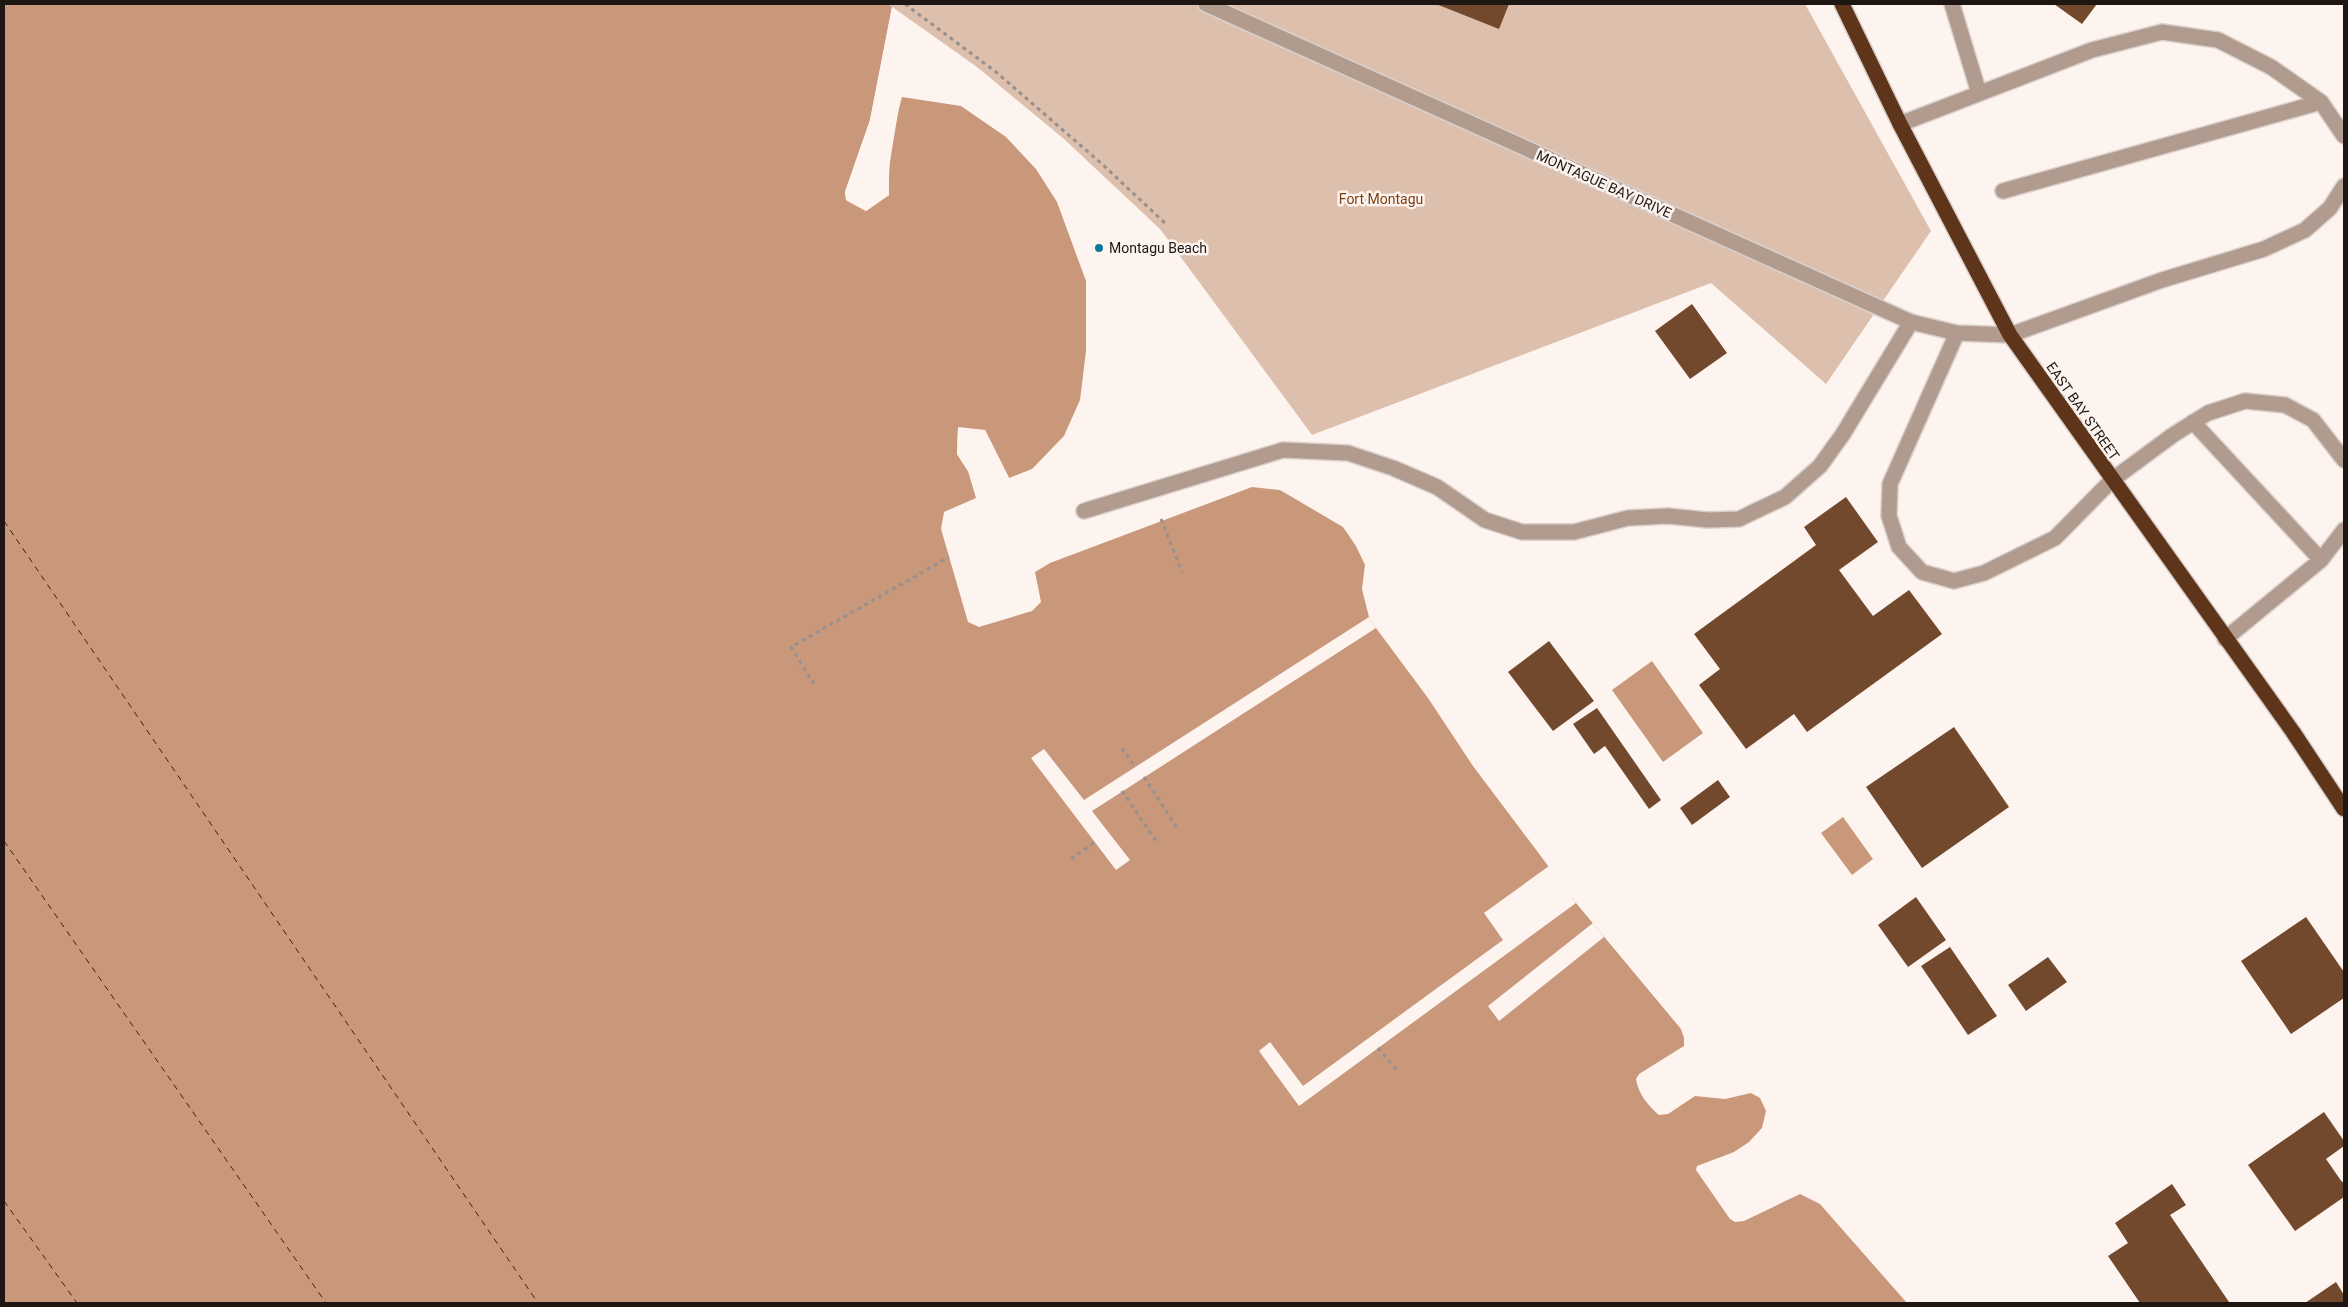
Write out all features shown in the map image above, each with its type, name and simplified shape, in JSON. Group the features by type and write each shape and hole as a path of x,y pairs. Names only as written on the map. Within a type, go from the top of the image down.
{"highway":[{"name":"EAST BAY STREET","path":"1842,4 1900,124 2010,335 2293,732 2344,809"}],"street":[{"name":"MONTAGUE BAY DRIVE","path":"1206,4 1911,322 1957,333 2010,335"},
{"path":"1952,4 1979,93"},
{"path":"1900,124 2092,50 2162,32 2218,40 2270,67 2321,102 2344,136"},
{"path":"2002,192 2321,102"},
{"path":"2010,335 2162,280 2264,249 2305,230 2330,208 2344,186"},
{"path":"1084,511 1283,450 1348,453 1393,468 1437,487 1485,520 1522,532 1574,532 1628,518 1668,516 1708,520 1739,519 1785,497 1820,466 1843,434 1911,322"},
{"path":"1957,333 1890,484 1889,516 1899,547 1922,572 1954,581 1984,573 2055,538 2112,480 2172,435 2208,413 2245,401 2285,405 2313,420 2344,460"},
{"path":"2193,422 2321,560"},
{"path":"2225,639 2321,560 2344,530"}],"path":[{"path":"905,4 996,72 1102,164 1166,224"},
{"path":"1162,519 1182,572"},
{"path":"814,684 790,647 949,557"},
{"path":"1122,748 1135,767"},
{"path":"1144,777 1179,831"},
{"path":"1122,791 1158,844"},
{"path":"1071,859 1095,842"},
{"path":"1378,1048 1397,1070"}],"green space":[{"name":"Fort Montagu","path":"888,4 1805,4 1931,231 1826,384 1711,283 1312,435 1160,229 1064,139 977,67"}],"shaded area":[{"path":"4,4 888,4 892,7 870,120 845,192 846,200 866,211 889,195 889,170 892,146 902,97 961,106 1006,137 1036,169 1057,202 1086,281 1086,351 1080,400 1064,436 1032,469 1009,478 985,430 958,428 957,454 968,471 976,498 944,512 941,529 968,622 979,627 1032,611 1041,602 1035,572 1050,563 1252,487 1280,490 1343,527 1356,546 1365,565 1362,589 1369,617 1376,628 1428,698 1473,766 1576,903 1681,1029 1684,1046 1639,1074 1636,1079 1644,1099 1659,1115 1668,1114 1695,1096 1725,1099 1751,1093 1760,1098 1766,1111 1762,1128 1749,1142 1734,1152 1697,1166 1696,1170 1730,1219 1735,1222 1744,1221 1800,1194 1820,1204 1907,1303 4,1303"},
{"path":"1652,661 1703,733 1663,762 1612,690"},
{"path":"1843,817 1873,859 1852,875 1821,833"}],"pier":[{"path":"892,7 894,9 873,120 847,192 849,199 866,208 886,194 885,172 893,122 901,95 888,173 889,195 866,211 846,200 845,192 870,120"},
{"path":"958,427 985,430 1010,480 1006,479 983,433 960,430 959,454 973,479 957,454"},
{"path":"1369,617 1376,628 1092,811 1130,860 1116,870 1031,758 1044,749 1084,800"},
{"path":"1549,866 1576,903 1299,1106 1259,1051 1270,1042 1303,1086 1503,940 1484,913"},
{"path":"1593,923 1604,937 1499,1021 1488,1006"}],"building":[{"path":"1436,4 1509,4 1499,29"},
{"path":"2054,4 2097,4 2082,24"},
{"path":"1692,304 1727,353 1690,379 1655,331"},
{"path":"1846,497 1878,542 1839,570 1873,616 1909,590 1942,634 1807,732 1794,714 1746,749 1699,685 1720,669 1694,634 1816,545 1804,527"},
{"path":"1549,641 1594,701 1553,731 1508,672"},
{"path":"1597,708 1661,800 1649,809 1605,746 1594,754 1573,724"},
{"path":"1954,727 2009,807 1922,868 1866,787"},
{"path":"1718,780 1730,797 1692,825 1680,808"},
{"path":"1916,897 1946,940 1908,967 1878,925"},
{"path":"2306,917 2344,972 2344,998 2291,1034 2241,961"},
{"path":"1950,947 1997,1016 1968,1035 1921,966"},
{"path":"2048,957 2067,982 2026,1011 2008,985"},
{"path":"2324,1112 2344,1141 2344,1146 2326,1159 2342,1182 2344,1181 2344,1197 2295,1231 2248,1165"},
{"path":"2172,1184 2186,1205 2170,1215 2229,1302 2227,1303 2140,1303 2108,1256 2128,1243 2115,1223"},
{"path":"2336,1282 2344,1295 2344,1303 2305,1303"}],"ferry route":[{"path":"4,521 538,1303"},
{"path":"4,841 326,1303"},
{"path":"4,1201 77,1303"}],"place":[{"name":"Montagu Beach","path":"1099,248"}]}
